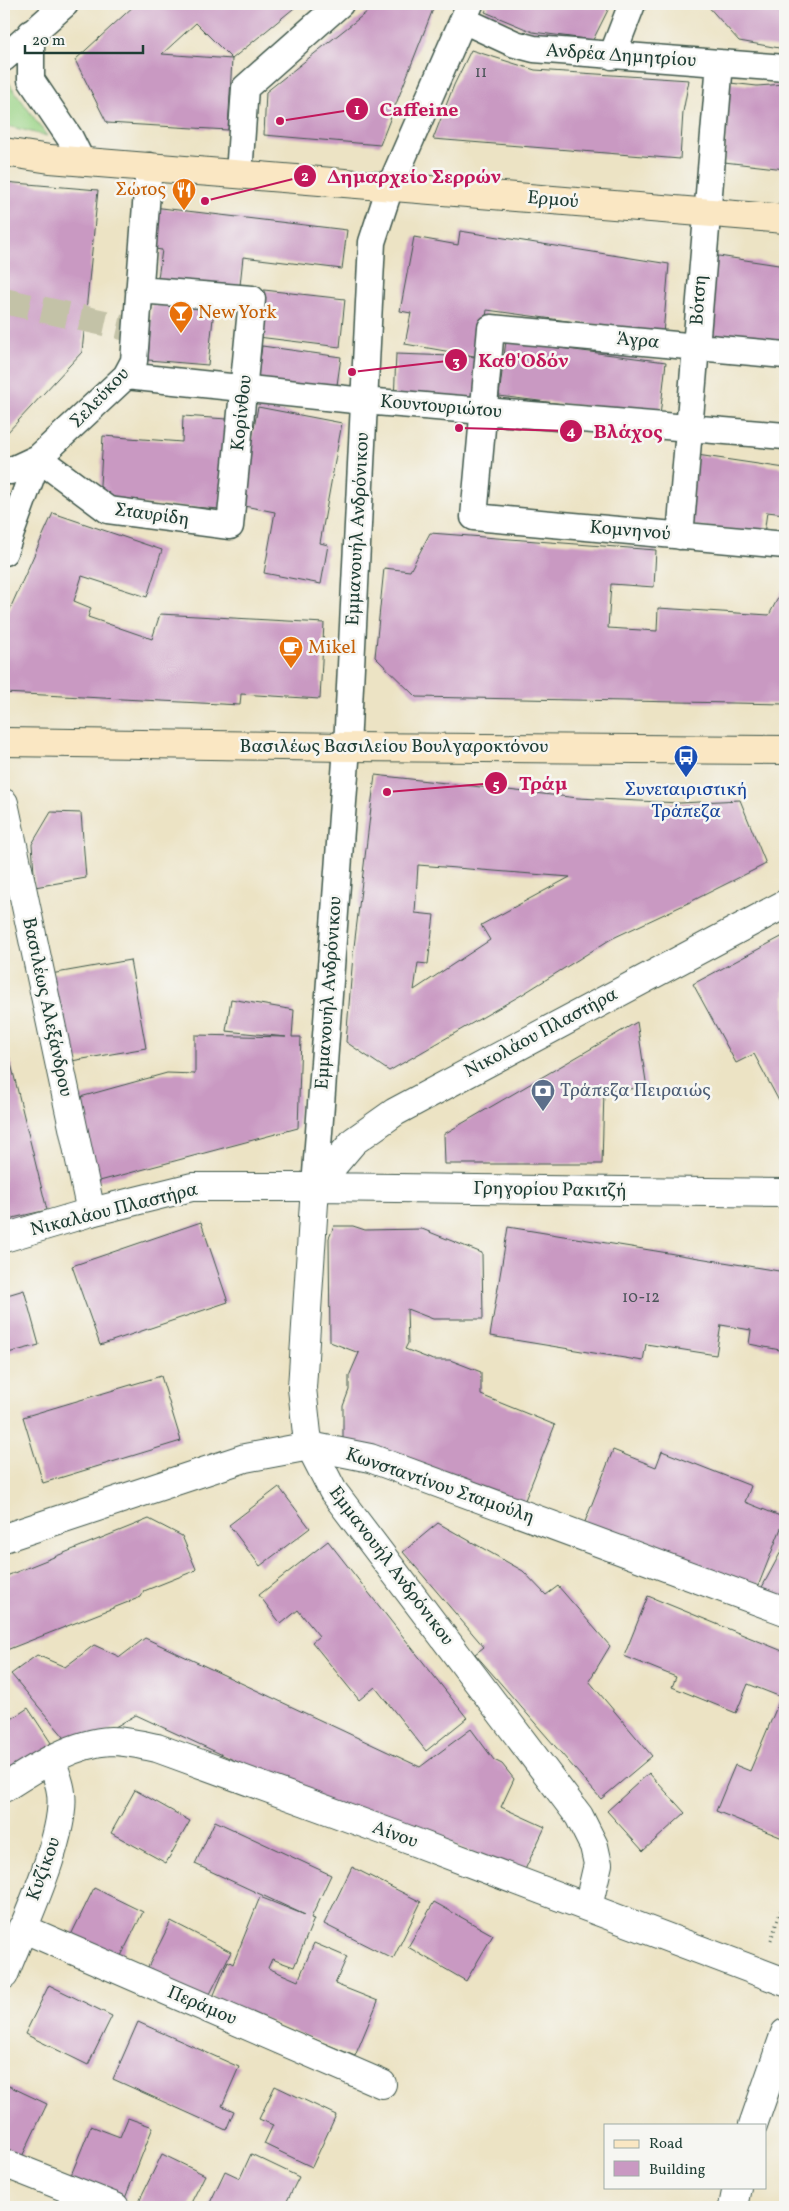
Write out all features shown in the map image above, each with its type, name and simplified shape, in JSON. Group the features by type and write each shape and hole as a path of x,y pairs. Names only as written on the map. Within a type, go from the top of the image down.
{"main road":[{"name":"Ερμού","path":"4,152 33,158 785,219"},
{"name":"Βασιλέως Βασιλείου Βουλγαροκτόνου","path":"4,742 785,750"}],"street":[{"path":"4,58 64,4"},
{"path":"238,174 245,88 340,4"},
{"path":"612,56 632,4"},
{"name":"Ανδρέα Δημητρίου","path":"467,12 515,44 534,50 785,68"},
{"name":"Εμμανουήλ Ανδρόνικου","path":"467,12 390,187 375,228 371,256 347,747 302,1388 306,1434 310,1446 333,1491 578,1816 594,1846 598,1864 588,1907"},
{"path":"31,33 31,80 70,138 82,162"},
{"name":"Βότση","path":"680,536 720,63"},
{"name":"Σελεύκου","path":"4,552 38,458 126,376 134,361 149,166"},
{"name":"Κορίνθου","path":"139,290 252,299 230,526"},
{"name":"Άγρα","path":"484,411 491,328 785,355"},
{"name":"Κουντουριώτου","path":"126,376 364,401 785,436"},
{"name":"Κομνηνού","path":"484,411 474,517 785,546"},
{"path":"4,470 10,472 38,458"},
{"name":"Σταυρίδη","path":"38,458 108,510 230,526"},
{"name":"Βασιλέως Αλεξάνδρου","path":"4,803 91,1212"},
{"name":"Νικολάου Πλαστήρα","path":"315,1187 354,1141 395,1112 785,904"},
{"name":"Νικαλάου Πλαστήρα","path":"4,1238 91,1212 192,1187 315,1187"},
{"name":"Γρηγορίου Ρακιτζή","path":"315,1187 785,1193"},
{"name":"Κωνσταντίνου Σταμούλη","path":"4,1538 245,1458 310,1446 370,1458 785,1611"},
{"name":"Αίνου","path":"4,1788 51,1760 75,1750 110,1741 157,1748 588,1907 773,1978"},
{"name":"Κυζίκου","path":"4,1975 44,1873 60,1820 61,1794 51,1760"},
{"name":"Περάμου","path":"22,1928 382,2084"},
{"path":"753,2124 785,2033"},
{"path":"4,2163 115,2207"},
{"path":"733,2207 737,2188"}],"path":[{"path":"773,1978 785,1898"}],"green space":[{"path":"4,76 47,136 4,125"}],"building":[{"path":"136,4 299,4 232,59 228,130 107,123 75,60","holes":["196,23 232,59 162,54"]},
{"path":"377,4 435,4 380,145 264,135 266,92"},
{"path":"489,4 611,4 593,40 533,32 485,12"},
{"path":"706,4 775,4 785,14 785,49 739,41"},
{"path":"471,50 535,70 689,80 683,112 680,159 433,139 454,85"},
{"path":"730,83 757,86 785,84 785,169 724,162"},
{"path":"4,182 98,190 82,352 6,434 4,433"},
{"path":"153,207 347,230 342,269 243,257 239,295 157,285 162,250 148,248"},
{"path":"460,231 669,264 663,334 487,310 480,357 405,344 411,313 400,311 414,237 458,245"},
{"path":"712,255 785,266 785,348 701,336"},
{"path":"264,290 345,299 340,347 258,337"},
{"name":"New York","path":"152,304 214,309 208,365 148,360"},
{"path":"506,341 666,362 660,416 499,396"},
{"path":"262,346 341,357 336,392 257,381"},
{"path":"396,354 480,357 478,404 394,402"},
{"path":"258,407 342,423 320,543 328,545 321,584 264,573 275,512 239,505"},
{"path":"183,416 227,419 221,509 99,501 103,436 182,442"},
{"path":"697,455 785,468 785,514 767,512 764,534 688,525"},
{"path":"53,513 162,550 147,597 82,576 74,601 91,608 88,617 152,639 160,614 324,623 320,699 241,694 240,705 4,693 4,622"},
{"path":"430,533 656,550 654,587 611,584 608,628 657,631 658,608 769,615 785,585 785,704 416,697 375,657 384,568 410,571"},
{"path":"375,775 578,798 680,803 740,800 766,864 611,939 523,994 389,1071 346,1042 353,955","holes":["418,865 570,877 481,925 490,940 414,990 418,963 428,964 434,915 415,913"]},
{"path":"51,812 81,813 86,878 35,887 32,844"},
{"path":"785,935 785,1098 779,1101 754,1054 736,1063 693,984"},
{"path":"130,960 146,1048 60,1063 45,975"},
{"path":"231,999 294,1010 292,1037 301,1037 298,1128 96,1182 73,1099 167,1073 195,1074 195,1035 286,1037 226,1031"},
{"name":"Τράπεζα Πειραιώς","path":"637,1022 647,1088 604,1090 602,1164 445,1164 444,1134"},
{"path":"4,1035 47,1210 4,1220"},
{"path":"201,1222 228,1302 100,1345 72,1266"},
{"path":"334,1226 353,1226 365,1230 422,1229 482,1253 483,1319 433,1319 407,1309 408,1343 405,1349 433,1360 450,1360 481,1372 481,1395 555,1425 521,1510 343,1448 343,1406 349,1390 349,1376 359,1353 330,1342 329,1238"},
{"path":"508,1227 785,1272 785,1351 749,1344 751,1330 721,1325 716,1355 646,1344 643,1361 490,1336"},
{"path":"24,1290 39,1345 4,1354 4,1296"},
{"path":"161,1376 181,1441 43,1483 23,1417"},
{"path":"613,1450 656,1467 662,1451 751,1486 745,1502 785,1518 753,1599 581,1532"},
{"path":"279,1487 310,1528 260,1566 229,1525"},
{"path":"149,1519 182,1536 196,1569 194,1571 144,1591 141,1597 4,1651 4,1577"},
{"path":"438,1523 523,1571 546,1595 558,1586 610,1646 589,1681 652,1756 601,1799 475,1654 484,1647 403,1552"},
{"path":"328,1541 467,1718 426,1751 375,1687 359,1700 312,1642 319,1636 298,1610 281,1624 259,1595"},
{"path":"785,1544 785,1601 759,1593"},
{"path":"648,1596 785,1652 785,1839 716,1811 735,1765 750,1771 781,1697 748,1684 736,1713 672,1687 676,1677 624,1656"},
{"path":"145,1638 420,1767 471,1729 494,1760 502,1764 514,1779 501,1807 545,1827 522,1876 427,1832 396,1835 136,1715 75,1750 11,1674 37,1655 65,1667 94,1645 120,1657"},
{"path":"28,1708 55,1749 4,1775 4,1724"},
{"path":"649,1773 685,1813 643,1851 607,1811"},
{"path":"135,1790 190,1821 166,1863 111,1833"},
{"path":"215,1821 331,1875 311,1918 314,1919 294,1967 272,1959 268,1968 298,1981 314,1943 347,1957 335,1984 378,2001 355,2056 213,1997 228,1961 233,1964 260,1897 305,1915 195,1864"},
{"path":"352,1867 421,1902 393,1959 324,1924"},
{"path":"94,1888 143,1912 119,1960 71,1935"},
{"path":"434,1902 493,1935 466,1981 408,1947"},
{"path":"171,1921 231,1952 206,2002 146,1971"},
{"path":"49,1985 112,2016 88,2065 25,2034"},
{"path":"138,2022 239,2067 222,2106 234,2111 226,2130 113,2079"},
{"path":"9,2086 47,2104 19,2163 4,2156 4,2096"},
{"path":"275,2086 336,2115 312,2167 264,2144 273,2125 259,2119"},
{"path":"128,2118 153,2127 122,2206 67,2185 91,2126 120,2137"},
{"path":"162,2154 205,2175 189,2207 142,2207 137,2205"},
{"path":"251,2154 299,2177 284,2207 208,2207 225,2171 240,2178"}],"tunnel":[{"path":"4,301 136,330"}],"place":[{"name":"Caffeine","path":"280,121"},
{"name":"Δημαρχείο Σερρών","path":"205,201"},
{"name":"Σώτος","path":"184,211"},
{"name":"New York","path":"181,334"},
{"name":"Καθ'Οδόν","path":"352,372"},
{"name":"Βλάχος","path":"459,428"},
{"name":"Mikel","path":"291,669"},
{"name":"Συνεταιριστική Τράπεζα","path":"686,778"},
{"name":"Τράμ","path":"387,792"},
{"name":"Τράπεζα Πειραιώς","path":"543,1112"}]}
